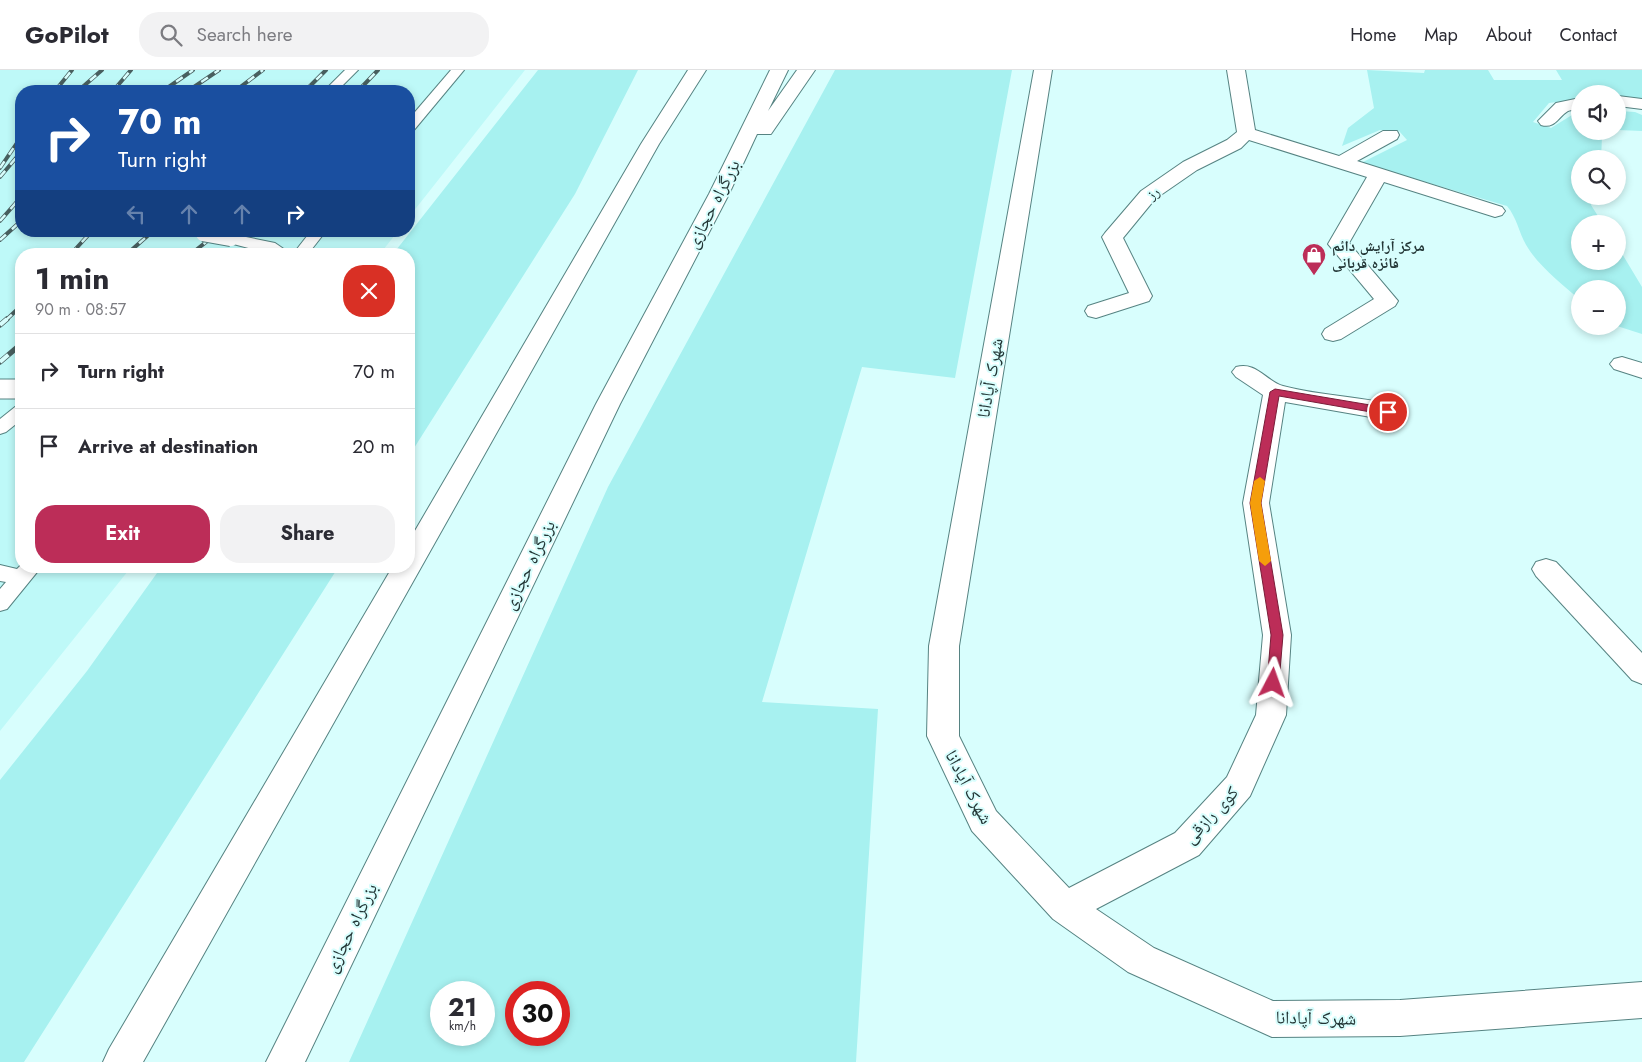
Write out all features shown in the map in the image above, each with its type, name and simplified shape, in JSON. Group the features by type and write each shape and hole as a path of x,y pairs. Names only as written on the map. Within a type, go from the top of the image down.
{"main road":[{"path":"650,144 680,70"},
{"path":"415,553 650,144 697,70"},
{"name":"بزرگراه حجازی","path":"284,1062 608,404 719,194 779,70"},
{"path":"719,194 806,70"},
{"name":"شهرک آپادانا","path":"1043,70 944,646 943,736 984,820 1064,908 1141,960 1272,1019 1400,1018 1642,1000"},
{"path":"1236,70 1246,133 1495,211"},
{"path":"1626,102 1642,104"},
{"path":"1548,121 1562,108 1571,106"},
{"name":"رز","path":"1096,311 1141,296 1112,237 1148,195 1190,166 1234,144 1246,133"},
{"path":"1340,162 1390,135"},
{"path":"1333,334 1387,300 1338,244 1378,175"},
{"path":"1244,372 1275,392 1388,412"},
{"name":"کوی رازقی","path":"1064,908 1187,844 1239,786 1271,715 1277,635 1256,503 1275,392"},
{"path":"1546,569 1642,672"},
{"path":"122,1062 403,573"}],"lane":[{"path":"336,85 352,70"},
{"path":"415,120 458,70"},
{"path":"222,237 274,248"},
{"path":"305,248 314,237"},
{"path":"0,389 15,390"},
{"path":"0,428 15,416"},
{"path":"0,573 15,572"},
{"path":"0,603 26,573"}],"shaded area":[{"path":"0,70 525,70 415,209 415,85 15,85 15,237 393,237 385,248 15,248 15,573 126,573 0,731"},
{"path":"538,70 638,70 575,194 415,447 415,248 398,248 406,237 415,237 415,226"},
{"path":"835,70 1012,70 955,378 862,367 762,702 878,709 856,1062 349,1062 608,487"},
{"path":"1367,70 1424,73 1425,70 1488,70 1494,80 1562,80 1556,70 1642,70 1642,100 1626,99 1626,85 1571,85 1571,100 1549,103 1533,122 1551,128 1571,116 1571,140 1602,140 1601,150 1571,150 1571,205 1591,205 1597,215 1571,215 1571,270 1626,270 1626,260 1642,287 1642,334 1626,329 1626,280 1571,280 1571,292 1552,276 1533,255 1522,238 1514,216 1507,206 1361,163 1407,140 1399,131 1380,130 1342,146 1348,128 1374,108"},
{"path":"1626,111 1642,115 1642,131 1626,130"},
{"path":"157,573 335,573 24,1062 0,1062 0,780 87,671"}],"railway":[{"path":"60,85 72,70"},
{"path":"85,85 102,70"},
{"path":"118,85 131,70"},
{"path":"172,85 193,70"},
{"path":"197,85 219,70"},
{"path":"243,85 263,70"},
{"path":"311,85 326,70"},
{"path":"364,85 378,70"},
{"path":"0,168 15,146"},
{"path":"0,177 15,159"},
{"path":"0,221 15,204"},
{"path":"0,240 15,226"},
{"path":"76,248 87,237"},
{"path":"134,248 146,237"},
{"path":"199,248 212,237"},
{"path":"6,320 15,312"},
{"path":"0,325 7,319"},
{"path":"0,362 15,349"},
{"path":"0,394 15,383"}],"slow traffic":[{"path":"1260,481 1256,503 1265,561"}],"place":[{"name":"مرکز آرایش دائم فائزه قربانی","path":"1314,276"}],"route":[{"path":"1273,683 1277,635 1256,503 1275,392 1388,412"}]}
